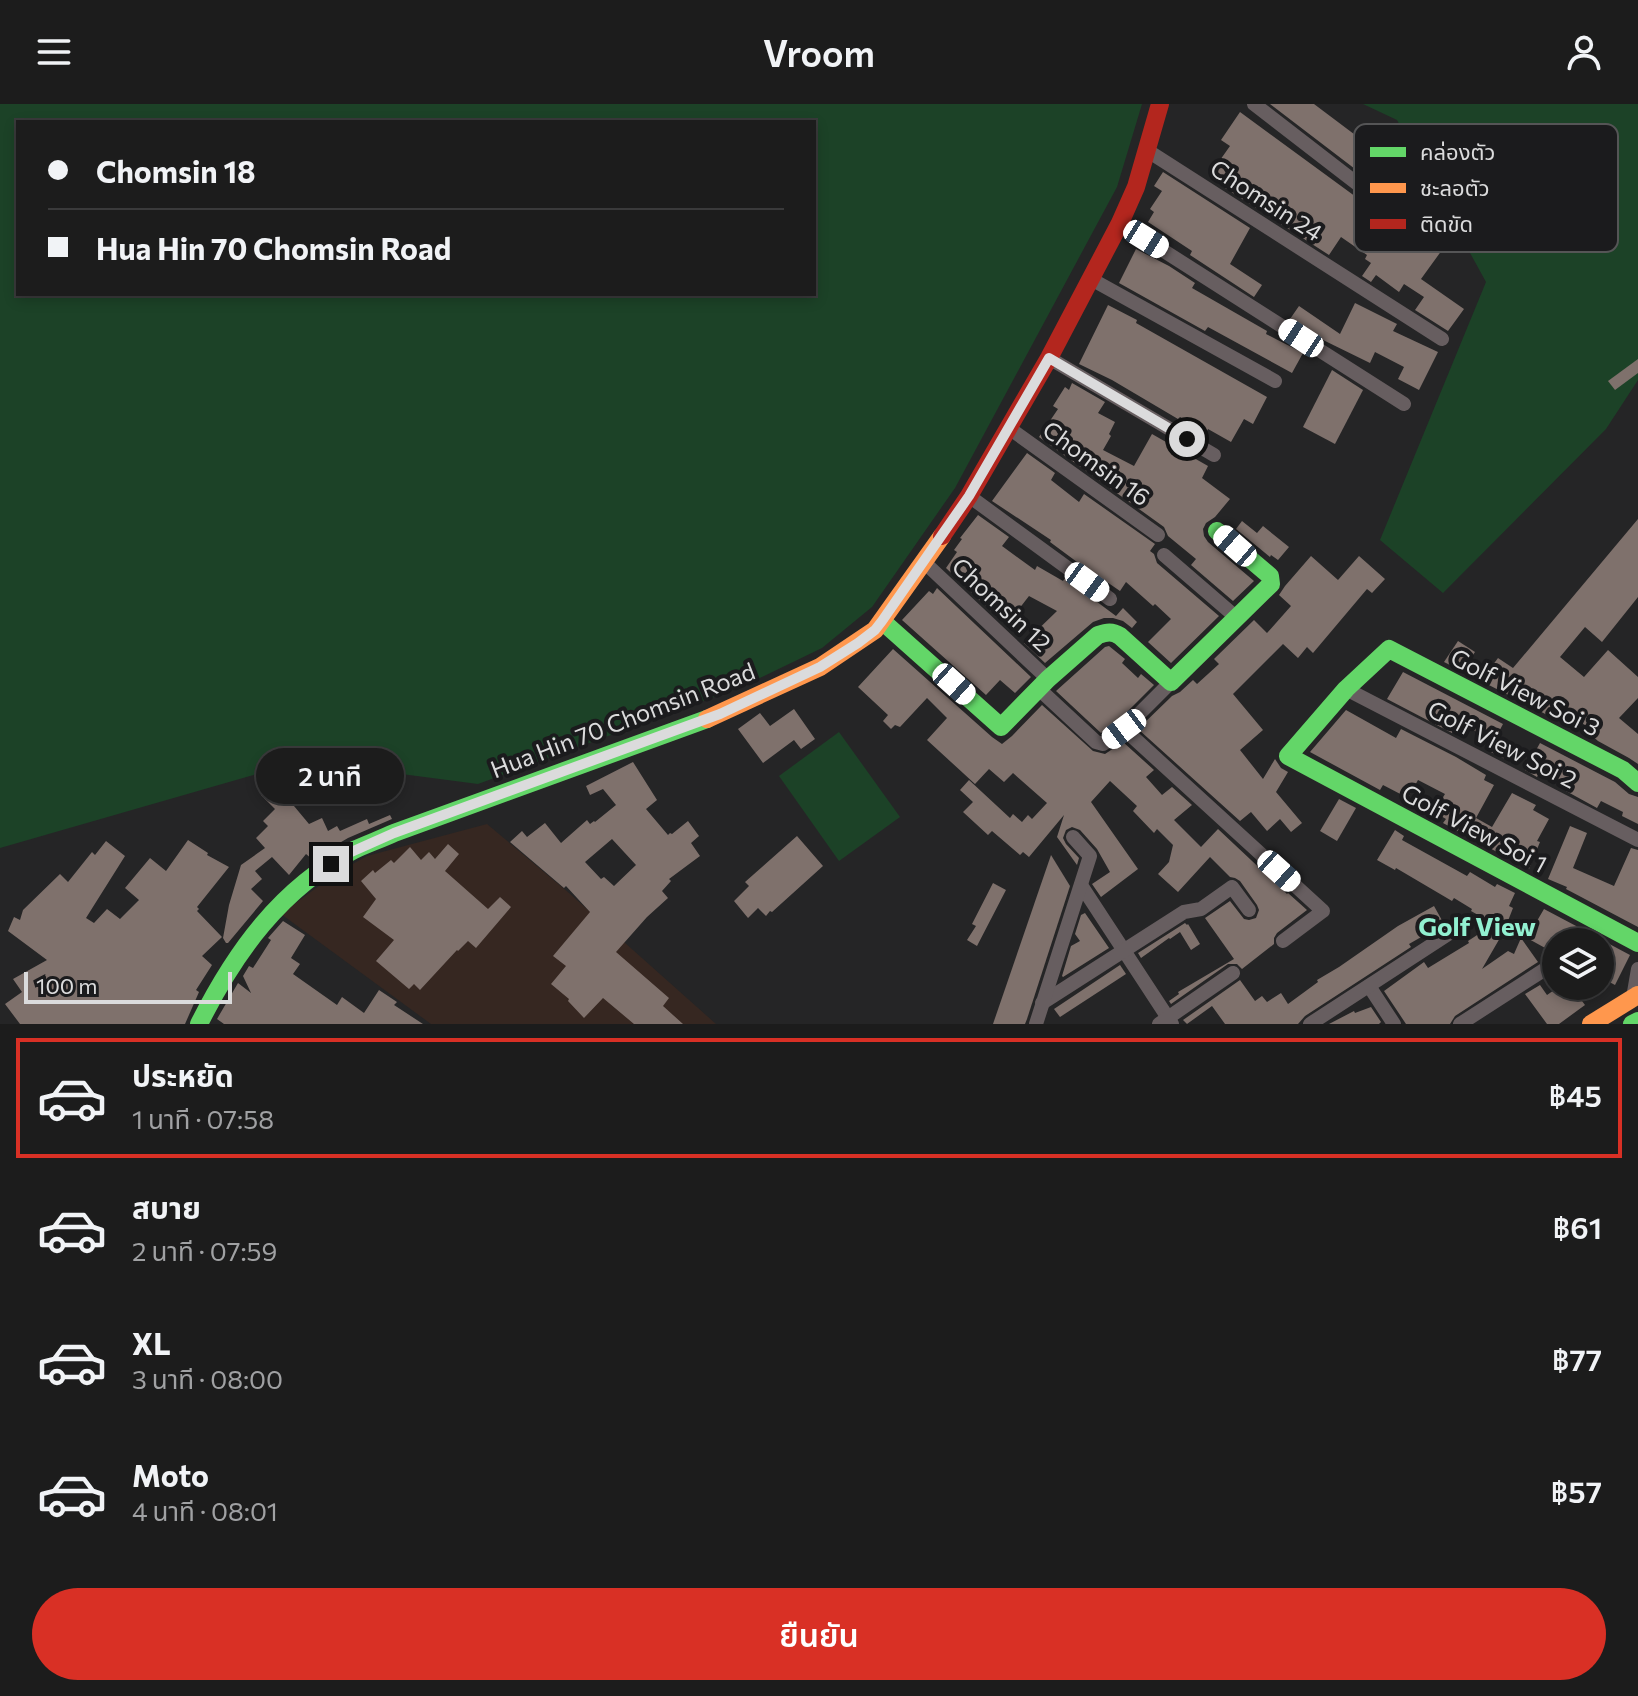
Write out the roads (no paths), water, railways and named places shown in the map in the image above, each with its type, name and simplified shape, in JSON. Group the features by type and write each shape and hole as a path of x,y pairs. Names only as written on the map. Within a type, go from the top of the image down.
{"street":[{"name":"Hua Hin 70 Chomsin Road","path":"204,1022 217,987 266,917 313,875 349,853 394,833 720,714 820,667 875,630 969,496 1049,358 1136,187 1160,104"},
{"path":"1254,104 1354,181"},
{"name":"Chomsin 24","path":"1148,151 1442,339"},
{"path":"1120,223 1404,404"},
{"path":"1091,279 1275,381"},
{"path":"1049,358 1214,455"},
{"name":"Chomsin 16","path":"1009,428 1158,535"},
{"path":"969,496 1110,599"},
{"path":"1217,531 1270,576 1271,584 1124,729 1323,911 1283,941"},
{"path":"1164,555 1237,618"},
{"name":"Chomsin 12","path":"924,562 1096,742 1103,744 1124,729"},
{"path":"882,621 1001,727 1098,635 1112,631 1171,682"},
{"name":"Golf View Soi 3","path":"1346,689 1389,649 1623,770 1638,783"},
{"name":"Golf View Soi 1","path":"1346,689 1288,756 1638,943"},
{"name":"Golf View Soi 2","path":"1346,689 1638,840"},
{"path":"1036,1024 1090,856 1073,837"},
{"path":"1081,885 1166,1022 1233,973"},
{"path":"1042,1003 1184,912 1201,909 1232,887 1249,910"},
{"path":"1310,1024 1453,931"},
{"path":"1636,1022 1638,969"},
{"path":"1460,1024 1542,971"},
{"path":"1369,986 1394,1024"},
{"path":"1591,1024 1635,997"}],"district":[{"name":"Golf View","path":"1477,927"}]}
